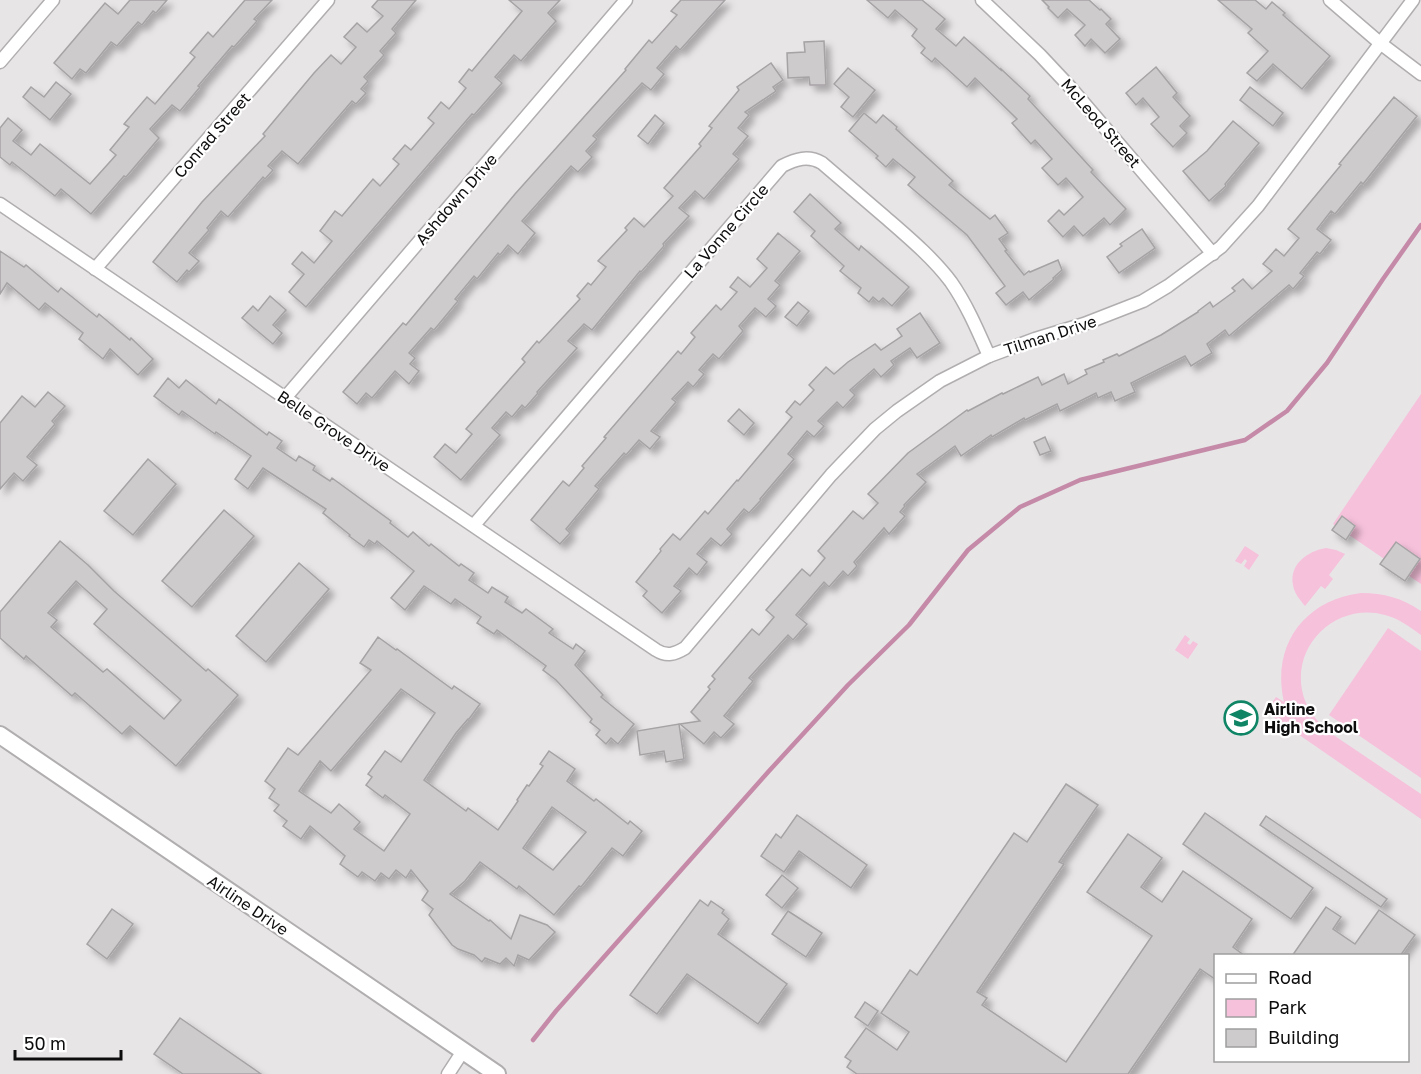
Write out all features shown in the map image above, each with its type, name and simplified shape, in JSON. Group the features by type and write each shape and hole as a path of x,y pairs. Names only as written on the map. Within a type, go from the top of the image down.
{"main road":[{"name":"Airline Drive","path":"0,735 463,1051 479,1069 497,1074"}],"street":[{"path":"0,62 53,0"},
{"name":"Conrad Street","path":"96,269 328,0"},
{"name":"McLeod Street","path":"982,0 1070,87 1213,254"},
{"path":"1330,0 1380,43 1421,74"},
{"name":"Tilman Drive","path":"669,655 685,648 831,475 875,429 897,411 940,381 989,356 1084,324 1143,301 1213,254 1239,229 1258,206 1413,0"},
{"name":"Ashdown Drive","path":"285,398 619,3"},
{"name":"La Vonne Circle","path":"474,525 782,166 798,159 815,159 822,163 908,237 937,266 960,297 989,356"},
{"name":"Belle Grove Drive","path":"0,204 656,651 669,655"},
{"path":"448,1074 463,1051"}],"green space":[{"path":"1421,394 1421,584 1333,524"},
{"path":"1245,546 1259,555 1249,570 1244,566 1247,561 1245,559 1241,564 1235,561"},
{"path":"1326,548 1345,554 1329,575 1333,579 1325,589 1321,586 1305,606 1294,588 1294,571 1307,555"},
{"path":"1361,593 1392,597 1421,611 1421,635 1385,615 1351,614 1336,620 1312,642 1305,656 1301,672 1303,696 1312,713 1329,732 1421,794 1421,819 1266,712 1276,697 1284,702 1281,682 1283,662 1296,629 1323,605 1341,597"},
{"path":"1388,628 1421,651 1421,778 1329,715"},
{"path":"1185,635 1190,639 1187,643 1190,645 1193,641 1198,644 1188,659 1175,650"}],"building":[{"path":"130,0 167,0 156,13 153,11 142,25 138,22 117,46 111,42 86,73 80,69 72,79 54,63 105,3 118,14"},
{"path":"245,0 272,0 254,19 257,21 198,86 200,87 180,111 172,105 150,129 159,138 91,214 61,189 55,196 12,162 10,165 0,157 0,128 8,118 22,130 13,141 31,155 40,144 90,184 116,155 110,150 129,127 124,124 147,97 155,104 195,57 190,53 208,32 213,37"},
{"path":"378,0 416,0 392,29 396,33 380,51 384,55 364,77 368,81 361,89 366,93 356,104 352,101 298,164 282,151 268,166 273,170 265,179 263,177 228,217 221,211 207,228 209,230 189,253 199,261 177,282 153,262 202,202 265,136 263,134 314,73 331,55 341,64 356,47 344,37 357,23 367,32 383,16 372,7"},
{"path":"509,0 560,0 548,13 556,21 521,61 514,55 495,77 502,83 474,115 472,114 306,307 289,292 304,274 292,264 302,252 314,263 332,241 320,231 335,211 342,216 373,179 380,186 399,164 393,159 405,145 411,150 434,123 428,118 441,102 449,109 466,88 459,82 469,69 472,71 522,11"},
{"path":"681,0 725,0 680,50 676,46 657,68 664,74 651,90 642,83 593,136 597,139 586,151 592,157 578,172 571,166 522,221 535,233 518,254 508,245 500,255 498,253 477,279 474,276 455,299 458,301 434,330 431,328 409,353 415,358 410,364 419,371 409,384 395,371 372,398 366,393 357,404 343,392 403,323 406,325 515,194 626,70 649,40 652,43 677,15 671,11"},
{"path":"867,0 922,0 945,19 936,29 956,46 964,37 1030,96 1028,99 1126,209 1110,225 1104,218 1083,236 1074,226 1063,237 1048,221 1059,210 1064,215 1083,197 1066,178 1058,185 1042,168 1052,159 1035,140 1031,144 1012,123 1017,119 975,78 967,87 935,58 932,62 921,53 925,48 912,36 917,29 895,10 888,18"},
{"path":"1042,0 1089,0 1111,19 1106,24 1120,39 1105,53 1091,39 1085,46 1075,35 1085,25 1067,9 1058,18"},
{"path":"1218,0 1255,0 1266,9 1272,2 1285,13 1283,15 1330,56 1302,89 1273,64 1257,81 1247,73 1268,51 1248,33 1252,29"},
{"path":"824,41 826,85 810,85 809,77 788,78 787,53 805,52 804,42"},
{"path":"771,63 783,80 773,87 776,91 745,112 749,115 738,128 748,136 733,154 739,159 704,199 695,191 679,208 689,216 592,330 584,324 568,341 577,348 525,408 522,405 512,417 506,412 492,428 500,435 461,480 434,457 445,444 456,453 472,434 466,429 525,362 522,359 580,299 577,296 588,283 591,285 606,267 598,261 627,230 625,228 634,218 644,227 673,196 664,188 701,146 699,144 712,128 709,126 739,90 737,87"},
{"path":"1156,67 1177,93 1173,97 1190,116 1180,126 1187,133 1173,147 1151,124 1159,117 1143,98 1136,105 1126,93"},
{"path":"848,68 875,90 853,117 841,107 849,97 834,84"},
{"path":"56,82 71,94 50,120 23,97 31,87 44,97"},
{"path":"1250,87 1283,113 1273,126 1240,100"},
{"path":"1394,97 1417,116 1363,184 1361,182 1335,214 1331,211 1317,229 1331,240 1320,254 1317,252 1300,273 1304,276 1293,289 1289,285 1229,336 1225,330 1207,344 1212,353 1191,366 1185,356 1131,383 1135,392 1115,401 1111,392 1098,398 1096,393 1060,411 1057,404 1025,420 1024,418 992,437 991,435 961,456 955,446 917,474 926,482 904,505 900,512 905,516 889,534 884,528 854,562 857,566 848,576 843,571 829,587 824,582 796,615 807,624 793,640 788,635 749,678 753,681 724,716 734,724 721,738 714,732 704,744 680,724 700,721 691,712 710,689 708,687 715,679 712,676 752,629 759,635 774,617 766,610 802,569 810,576 825,558 818,551 853,511 863,519 878,503 868,494 908,453 967,410 1002,393 1038,377 1042,385 1064,374 1068,384 1087,374 1085,370 1104,362 1103,360 1117,354 1119,356 1161,335 1210,302 1213,307 1235,291 1232,288 1243,279 1252,289 1272,271 1263,264 1276,249 1284,256 1299,238 1288,229"},
{"path":"864,113 876,123 883,115 953,181 949,185 990,219 995,215 1008,233 999,239 1007,250 1005,251 1024,275 1058,260 1062,270 1029,300 1023,292 1006,305 996,293 1005,286 967,235 908,185 915,177 893,159 886,167 876,158 878,156 849,131"},
{"path":"655,115 664,123 648,144 638,136"},
{"path":"1233,121 1259,143 1225,184 1226,186 1209,201 1183,171 1207,151"},
{"path":"810,194 841,223 835,229 859,250 861,246 909,287 892,306 883,298 879,302 873,297 869,302 858,293 861,288 840,271 844,266 811,236 815,231 794,212"},
{"path":"1142,229 1155,248 1119,273 1107,257 1122,246 1120,244"},
{"path":"778,233 800,251 775,281 780,285 768,299 776,306 766,317 755,308 739,326 743,331 719,359 713,354 699,370 704,374 693,387 688,382 672,399 676,402 651,431 660,437 650,449 639,440 626,455 624,453 595,486 599,489 566,529 570,533 560,544 531,520 563,481 569,486 584,468 582,466 606,438 604,437 678,351 681,354 695,337 691,333 716,305 721,310 737,292 730,287 738,277 750,287 767,268 757,259"},
{"path":"0,251 24,267 26,265 58,292 61,288 97,317 99,314 130,340 131,338 153,359 138,375 110,349 103,359 79,339 83,333 45,303 39,310 7,283 0,294"},
{"path":"270,296 286,310 273,325 282,333 273,344 242,318 253,306 258,311"},
{"path":"798,302 809,311 797,326 785,317"},
{"path":"920,313 940,343 917,358 910,348 891,361 894,365 881,377 874,369 850,390 855,395 843,408 837,402 818,421 824,426 814,437 807,431 788,454 794,459 761,500 749,513 744,509 727,529 732,534 721,546 711,538 697,554 707,562 697,575 689,568 674,586 681,591 662,613 643,596 647,591 636,582 661,551 660,549 673,534 680,540 705,511 708,514 792,417 786,412 795,401 800,405 814,390 809,385 826,367 834,374 875,344 881,350 902,336 897,329"},
{"path":"168,378 179,388 186,380 216,404 219,399 267,435 269,432 282,441 277,448 296,461 299,456 315,466 313,470 330,481 332,478 391,521 390,523 408,537 413,532 429,546 431,544 459,566 461,564 474,573 469,580 488,593 492,587 508,597 505,602 522,613 526,609 553,629 549,633 573,649 576,644 585,651 575,665 603,695 601,697 634,724 618,744 611,738 606,744 596,735 600,730 590,722 592,719 556,680 543,670 546,666 497,630 494,634 477,623 481,617 455,599 451,604 424,586 405,610 391,598 414,571 377,541 375,544 369,540 364,547 323,513 326,509 263,468 248,489 235,479 251,456 182,411 179,415 154,396"},
{"path":"48,392 65,406 52,421 55,424 27,457 37,465 23,481 14,473 0,489 0,423 22,396 35,407"},
{"path":"739,409 754,423 744,435 728,421"},
{"path":"1045,437 1051,451 1040,455 1034,442"},
{"path":"148,459 176,484 133,535 104,511"},
{"path":"224,510 254,536 192,607 162,581"},
{"path":"1342,516 1355,526 1346,540 1332,530"},
{"path":"60,541 206,671 208,669 238,695 176,766 130,726 122,734 75,693 72,696 26,656 24,659 0,638 0,612","holes":["76,581 107,609 94,624 181,700 164,719 107,669 103,672 51,627 57,620 48,613"]},
{"path":"1396,542 1420,559 1405,581 1380,564"},
{"path":"299,563 329,589 266,662 236,636"},
{"path":"378,637 452,689 454,686 480,704 456,733 424,780 466,811 468,808 498,830 527,785 529,786 543,766 540,764 549,751 575,769 567,781 594,801 596,799 628,824 630,821 642,831 623,856 612,848 581,887 579,886 554,915 519,886 517,889 480,862 465,881 450,894 490,920 511,939 520,915 547,925 555,932 529,960 518,955 514,966 506,958 500,964 485,958 482,962 474,955 458,949 452,945 429,915 433,909 422,900 428,891 411,870 406,878 396,870 389,879 381,873 375,881 362,872 358,877 340,864 345,856 310,826 301,839 283,826 287,821 274,811 279,805 269,798 275,789 265,781 288,748 298,755 371,670 360,663","holes":["401,689 435,713 401,762 385,751 368,774 372,777 366,785 383,798 385,795 410,814 384,851 354,829 360,822 339,804 331,813 299,791 320,761 331,771","552,807 586,832 553,870 523,848"]},
{"path":"679,724 684,759 666,762 664,751 640,755 637,731"},
{"path":"1066,784 1098,805 1059,862 1064,864 977,992 987,998 982,1005 1066,1062 1152,936 1087,892 1128,834 1162,858 1141,887 1162,902 1183,871 1252,919 1233,947 1242,954 1214,954 1214,978 1200,969 1128,1074 857,1074 847,1067 851,1061 845,1057 866,1028 897,1050 909,1032 881,1013 910,970 917,975 1014,833 1027,842"},
{"path":"1205,813 1313,888 1291,919 1183,844"},
{"path":"797,815 867,865 851,888 799,851 784,872 761,856 776,834 781,838"},
{"path":"1266,816 1387,899 1381,907 1260,825"},
{"path":"782,875 798,888 782,908 766,895"},
{"path":"700,900 708,906 711,901 724,910 722,913 729,919 718,934 787,984 758,1024 687,974 657,1014 630,995"},
{"path":"1326,907 1341,917 1333,929 1355,944 1379,910 1415,935 1401,954 1293,954"},
{"path":"112,909 133,924 107,959 87,944"},
{"path":"788,911 822,933 806,957 772,934"},
{"path":"865,1002 878,1011 868,1026 855,1017"},
{"path":"180,1018 261,1074 183,1074 154,1054"}],"waterway":[{"path":"533,1040 556,1011 769,771 848,685 909,625 968,550 1020,507 1080,480 1245,440 1287,411 1327,363 1421,225"}],"place":[{"name":"Airline High School","path":"1241,718"}]}
